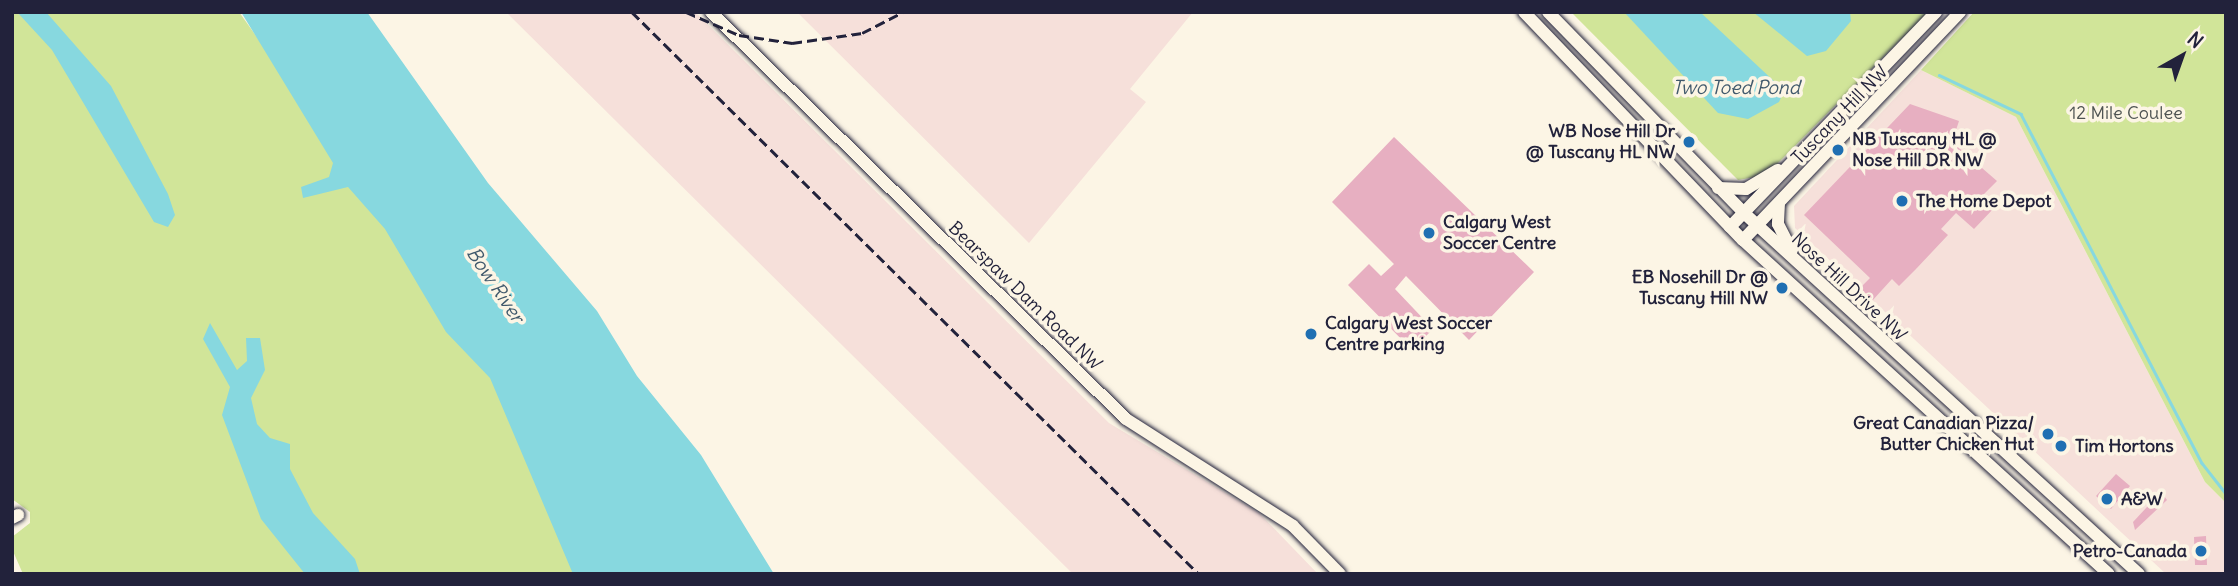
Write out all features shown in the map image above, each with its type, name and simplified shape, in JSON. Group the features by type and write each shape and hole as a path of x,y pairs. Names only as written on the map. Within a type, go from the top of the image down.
{"street":[{"name":"Bearspaw Dam Road NW","path":"711,12 1126,419 1284,520 1340,574"},
{"name":"Nose Hill Drive NW","path":"1524,12 1743,240 2109,574"},
{"name":"Nose Hill Drive NW","path":"1548,12 1744,214 2139,574"},
{"name":"Tuscany Hill NW","path":"1730,227 1936,12"},
{"name":"Tuscany Hill NW","path":"1743,240 1960,12"},
{"path":"1718,188 1746,189 1801,153"},
{"path":"1779,203 1783,238 1831,296"}],"shaded area":[{"path":"506,12 695,12 1109,423 1259,513 1318,574 1073,574"},
{"path":"797,12 1193,12 1130,89 1146,102 1029,243"},
{"path":"1921,70 2016,117 2205,482 2226,503 2226,574 2166,574 1795,228 1794,206"}],"green space":[{"path":"12,12 239,12 501,379 585,574 23,574 12,549 12,537 30,523 30,512 12,499"},
{"path":"1571,12 1928,12 1766,175 1738,180"},
{"name":"12 Mile Coulee","path":"1974,12 2226,12 2226,503 2205,482 2016,117 1921,70"}],"water":[{"path":"17,12 46,12 111,86 168,194 175,215 168,227 154,222 52,50"},
{"name":"Bow River","path":"241,12 367,12 488,183 597,311 637,376 701,455 774,574 573,574 490,378 446,332 385,229 348,187 303,198 301,187 329,177 333,163"},
{"name":"Two Toed Pond","path":"1624,12 1700,12 1776,83 1783,93 1779,102 1748,119 1718,113"},
{"name":"Two Toed Pond","path":"1753,12 1850,12 1851,21 1826,51 1807,56"},
{"path":"210,323 237,370 247,361 246,338 260,338 265,370 251,398 257,424 270,438 290,444 290,469 313,513 355,559 360,574 305,574 261,519 222,415 230,387 203,339"}],"building":[{"name":"The Home Depot","path":"1910,104 1959,121 1952,142 1997,181 1983,195 1995,207 1974,229 1956,213 1941,229 1948,235 1916,269 1899,286 1892,279 1872,301 1859,289 1870,278 1804,215"},
{"name":"Calgary West Soccer Centre","path":"1394,137 1534,272 1469,340 1406,276 1395,289 1433,329 1412,350 1348,285 1369,264 1381,276 1394,264 1332,202"},
{"name":"Petro-Canada","path":"2116,474 2130,486 2111,509 2096,496"},
{"name":"Petro-Canada","path":"2161,492 2167,500 2135,530 2133,522"},
{"name":"Petro-Canada","path":"2206,536 2207,565 2195,565 2194,537"}],"waterway":[{"path":"1939,75 2021,114 2202,463 2226,494"}],"railway":[{"path":"632,12 1199,574"},
{"path":"686,12 739,35 792,43 862,33 903,12"}],"place":[{"name":"WB Nose Hill Dr @ Tuscany HL NW","path":"1689,142"},
{"name":"NB Tuscany HL @ Nose Hill DR NW","path":"1838,150"},
{"name":"The Home Depot","path":"1902,201"},
{"name":"Calgary West Soccer Centre","path":"1429,233"},
{"name":"EB Nosehill Dr @ Tuscany Hill NW","path":"1782,288"},
{"name":"Calgary West Soccer Centre parking","path":"1311,334"},
{"name":"Great Canadian Pizza/ Butter Chicken Hut","path":"2048,434"},
{"name":"Tim Hortons","path":"2061,446"},
{"name":"A&W","path":"2107,499"},
{"name":"Petro-Canada","path":"2201,551"}]}
